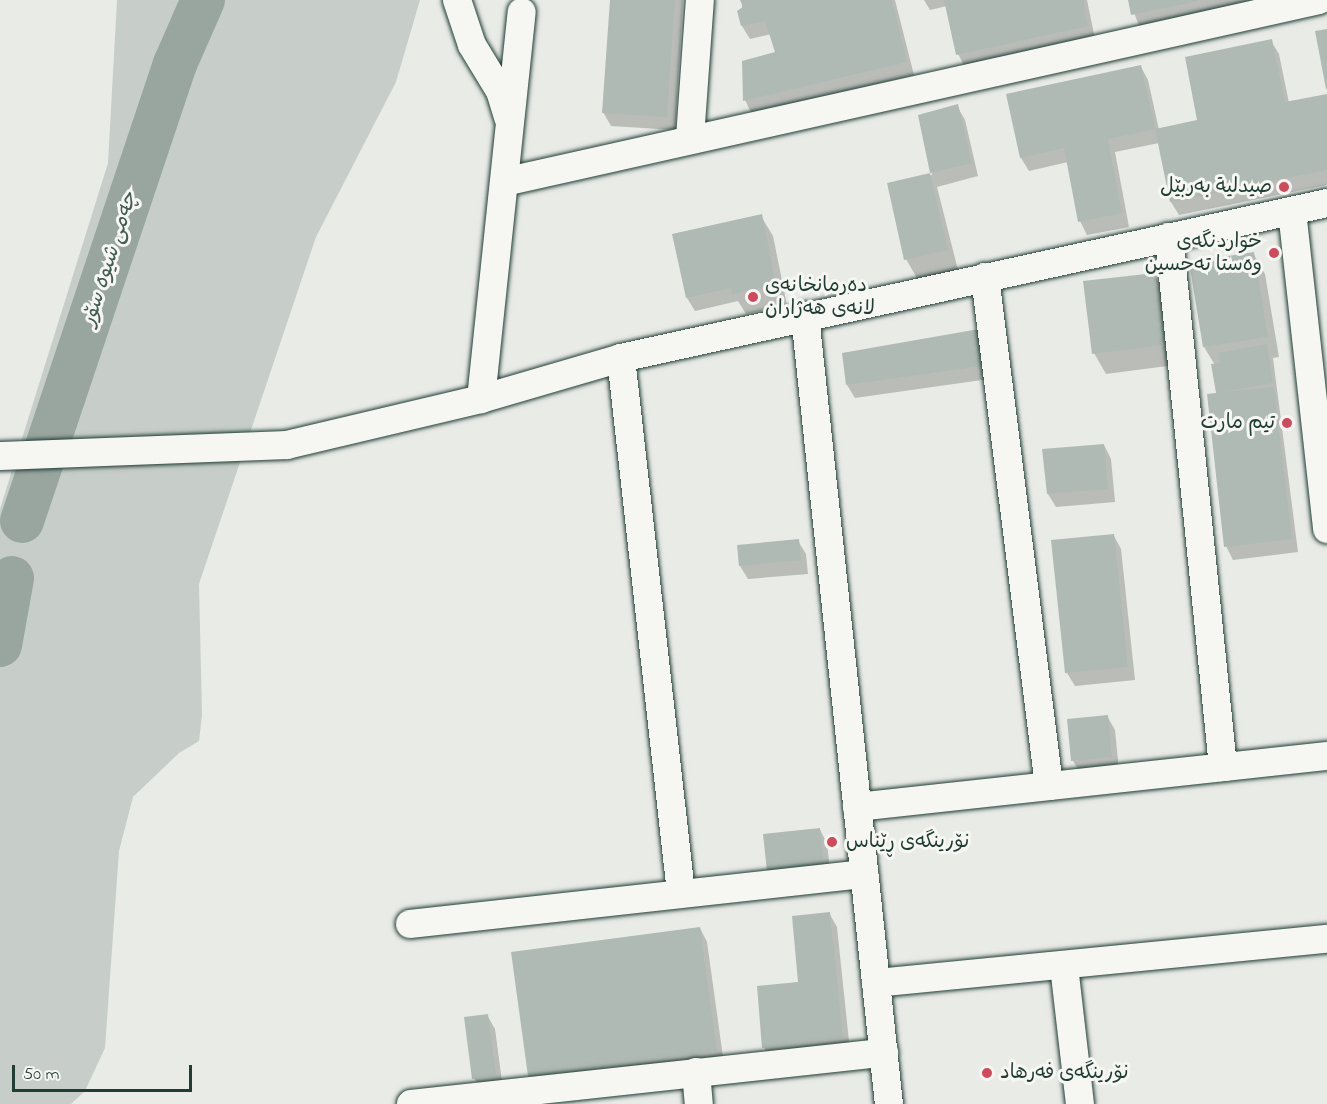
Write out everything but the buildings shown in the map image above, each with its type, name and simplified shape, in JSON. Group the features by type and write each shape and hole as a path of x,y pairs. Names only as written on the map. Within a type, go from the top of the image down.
{"street":[{"path":"457,0 472,45 500,91 509,123"},
{"path":"690,138 700,0"},
{"path":"504,182 690,138 1319,0"},
{"path":"481,399 522,12"},
{"path":"0,456 287,445 481,399 621,358 1327,203"},
{"path":"1292,211 1327,529"},
{"path":"1169,237 1223,767"},
{"path":"985,277 1049,786"},
{"path":"805,316 889,1104"},
{"path":"621,358 681,893"},
{"path":"857,807 1327,756"},
{"path":"410,924 864,874"},
{"path":"876,983 1327,939"},
{"path":"1064,966 1080,1104"},
{"path":"411,1104 884,1053"},
{"path":"696,1072 699,1104"}],"shaded area":[{"path":"117,0 420,0 396,82 316,237 199,584 202,715 199,741 179,753 133,797 119,851 105,1048 85,1091 71,1104 0,1104 0,509 108,163"}],"waterway":[{"name":"چەمی شیوە سۆر","path":"22,521 175,64 203,0"},
{"name":"چەمی شیوە سۆر","path":"0,645 12,578"}],"place":[{"name":"صيدلية بەربێل","path":"1284,187"},
{"name":"خواردنگەی وەستا تەحسین","path":"1274,253"},
{"name":"دەرمانخانەی لانەی هەژاران","path":"753,297"},
{"name":"تیم مارت","path":"1287,423"},
{"name":"نۆرینگەی ڕێناس","path":"832,842"},
{"name":"نۆرینگەی فەرهاد","path":"987,1073"}]}
